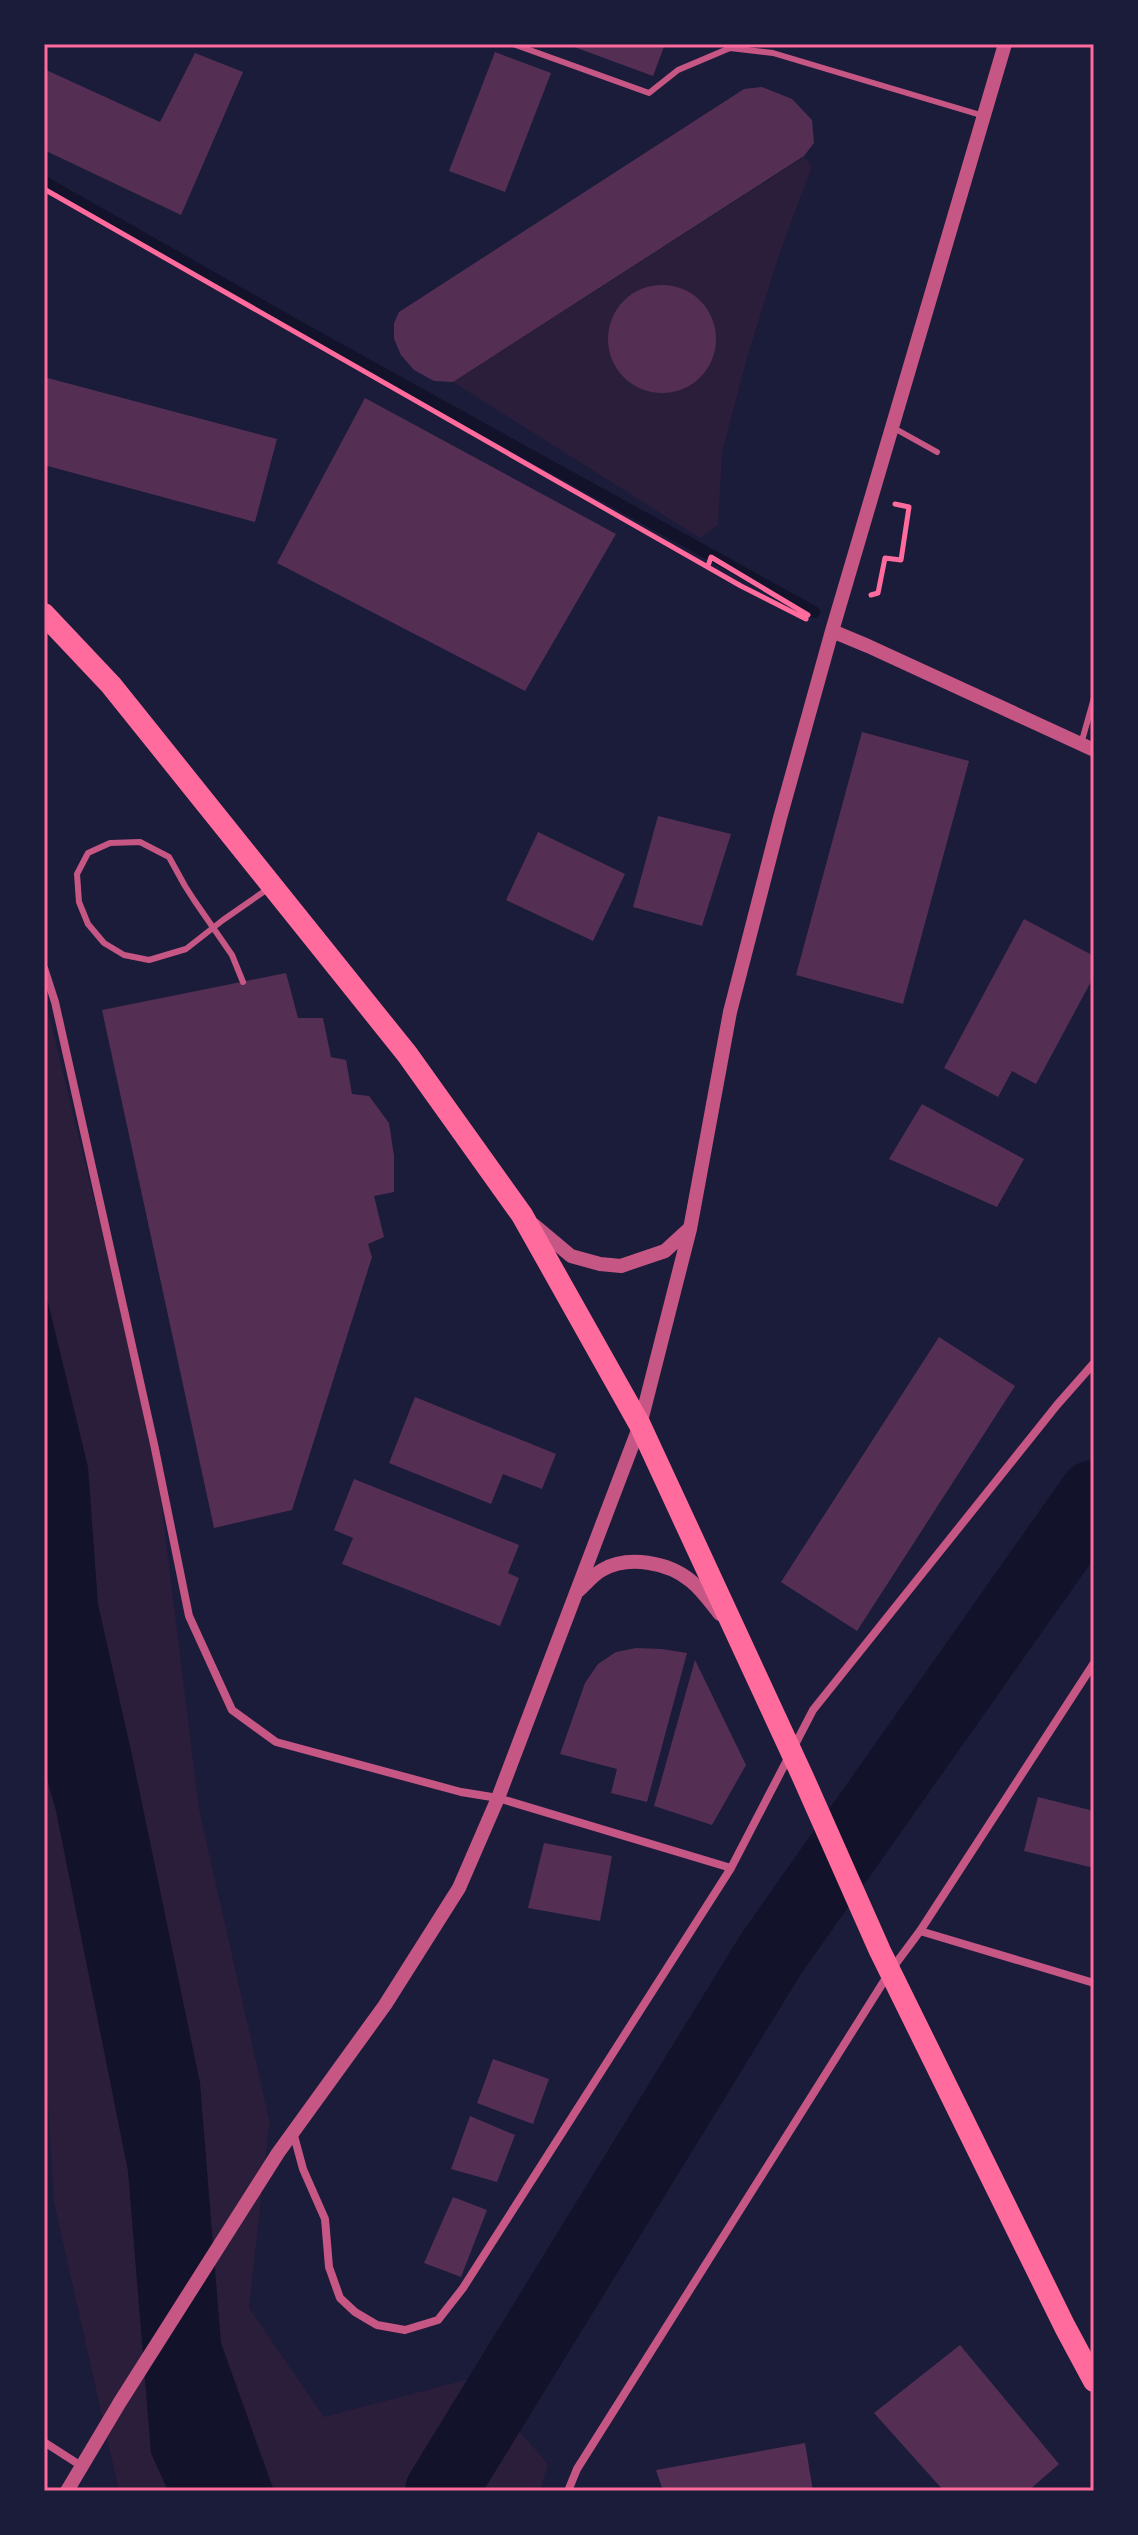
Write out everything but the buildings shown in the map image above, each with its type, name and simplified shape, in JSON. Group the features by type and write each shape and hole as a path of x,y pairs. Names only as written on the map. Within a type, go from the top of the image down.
{"highway":[{"path":"44,614 111,685 407,1054 522,1215 640,1425 886,1961 1094,2381"}],"street":[{"path":"67,2491 278,2153 385,2005 459,1888 498,1798 640,1425 690,1229 730,1012 780,818 1005,44"},
{"path":"832,631 1088,747"},
{"path":"44,968 55,1002 144,1399 189,1616 232,1710 276,1742 461,1792 498,1798 731,1868"},
{"path":"522,1215 571,1256 621,1266 665,1251 690,1229"},
{"path":"293,2132 303,2169 325,2219 329,2267 340,2298 355,2312 377,2325 405,2330 438,2320 463,2288 731,1868 813,1710 1094,1363"},
{"path":"575,1594 598,1571 615,1564 631,1561 653,1563 688,1578 703,1592 735,1634"},
{"path":"568,2491 586,2455 886,1961 920,1931 1094,1663"},
{"path":"920,1931 1094,1983"},
{"path":"44,2442 83,2467"}],"lane":[{"path":"513,44 649,93 678,70 730,48 773,53 984,116"},
{"path":"892,427 937,452"},
{"path":"1088,747 1094,698"},
{"path":"243,982 232,955 194,900 169,857 140,842 110,843 88,853 77,874 79,902 88,924 104,943 124,955 149,960 186,949 272,885"}],"path":[{"path":"44,189 708,566 832,631"},
{"path":"878,593 885,558 901,560 909,507 895,504"},
{"path":"708,566 711,557 808,615"}],"shaded area":[{"path":"804,157 812,166 779,255 722,453 718,525 700,538 453,382"},
{"path":"44,995 154,1444 199,1809 271,2128 269,2125 249,2308 324,2417 473,2378 548,2464 540,2491 119,2491 54,2202 44,2041"},
{"path":"44,1286 88,1467 98,1604 200,2083 221,2343 274,2491 168,2491 151,2453 128,2171 56,1811 44,1769"}],"waterway":[{"path":"44,182 313,335 814,612"},
{"path":"441,2491 771,1954 1094,1496"}]}
